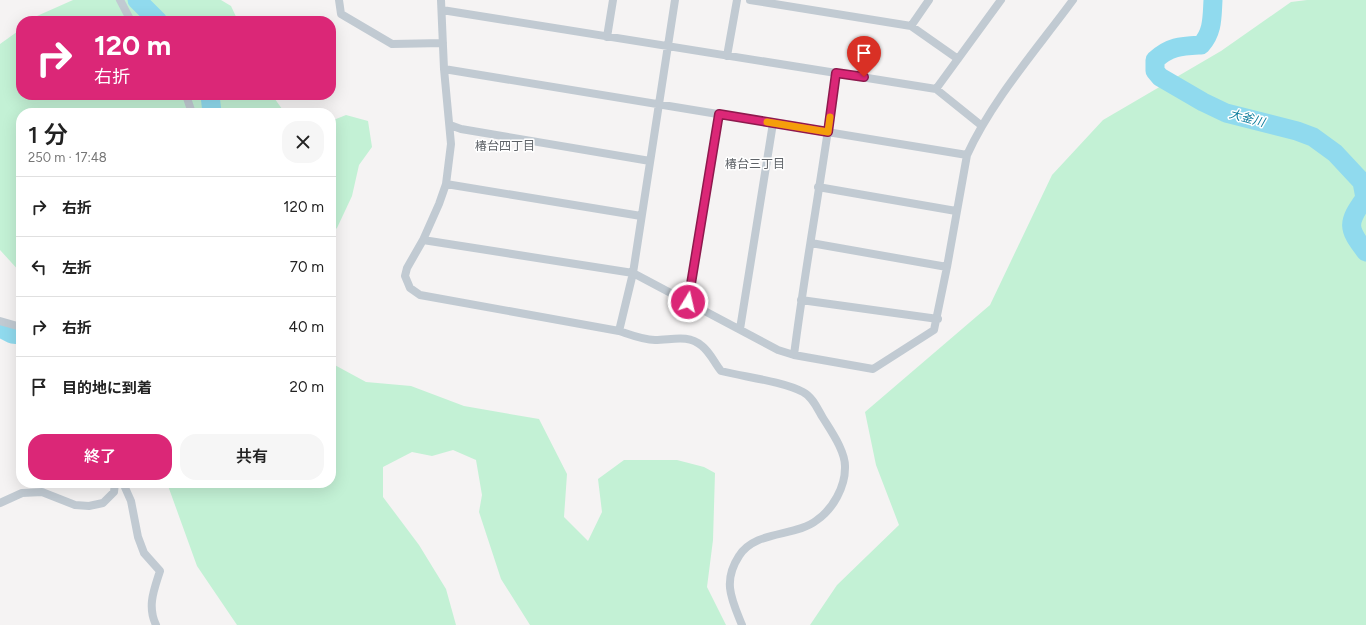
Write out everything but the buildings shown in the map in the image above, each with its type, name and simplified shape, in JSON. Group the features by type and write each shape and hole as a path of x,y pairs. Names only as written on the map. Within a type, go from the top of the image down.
{"street":[{"path":"120,0 128,16"},
{"path":"339,0 341,14 392,44 443,43"},
{"path":"441,0 444,69 451,144 446,184 423,240 406,268 405,276 410,288 420,295 619,331 648,339 678,337 693,340 704,347 720,371 787,386 804,393 812,400 837,440 846,468 840,491 828,510 812,523 756,540 739,555 731,572 729,594 742,625"},
{"path":"607,37 613,0"},
{"path":"619,331 633,273 675,0"},
{"path":"727,56 737,0"},
{"path":"750,0 911,26 958,59"},
{"path":"911,26 930,0"},
{"path":"936,89 1001,0"},
{"path":"423,240 633,273 778,350 794,355 873,369 934,330 938,320 966,155 1000,97 1073,0"},
{"path":"442,10 936,89 982,126"},
{"path":"444,69 966,155"},
{"path":"794,355 836,73"},
{"path":"688,302 719,114"},
{"path":"740,329 773,123"},
{"path":"450,125 461,129 650,162"},
{"path":"446,184 641,216"},
{"path":"818,187 956,211"},
{"path":"811,243 947,267"},
{"path":"801,300 938,320"},
{"path":"0,322 16,326"},
{"path":"0,503 22,493 42,492 75,506 89,506 103,503 114,492 114,488"},
{"path":"125,488 131,501 138,537 144,553 160,571 151,601 153,619 156,625"}],"green space":[{"path":"73,0 221,0 231,6 236,16 37,16"},
{"path":"1307,0 1366,0 1366,625 810,625 837,585 899,525 876,465 865,412 990,305 1052,175 1103,120 1221,51 1291,2"},
{"path":"16,33 16,100 276,100 281,108 16,108 16,268 0,250 0,44"},
{"path":"346,115 368,121 372,147 359,165 352,196 336,229 336,119"},
{"path":"336,366 366,382 411,386 464,406 539,419 567,474 564,517 588,541 602,512 598,479 624,460 677,460 704,467 715,473 713,540 707,587 726,625 530,625 501,579 479,512 482,495 476,460 453,450 432,456 412,452 383,467 383,497 419,545 446,589 456,625 237,625 197,566 169,488 336,488"}],"waterway":[{"path":"137,0 153,16"},
{"name":"大釜川","path":"1213,0 1210,30 1201,45 1182,46 1171,49 1155,60 1155,71 1160,77 1203,102 1226,113 1297,131 1313,137 1335,153 1362,182 1365,198 1352,220 1352,225 1355,237 1366,252"},
{"path":"211,100 211,108"},
{"path":"0,328 16,334"}],"slow traffic":[{"path":"767,122 828,132 830,117"}],"district":[{"name":"椿台四丁目","path":"505,146"},
{"name":"椿台三丁目","path":"755,164"}],"route":[{"path":"688,302 719,114 828,132 836,73 864,77"}]}
